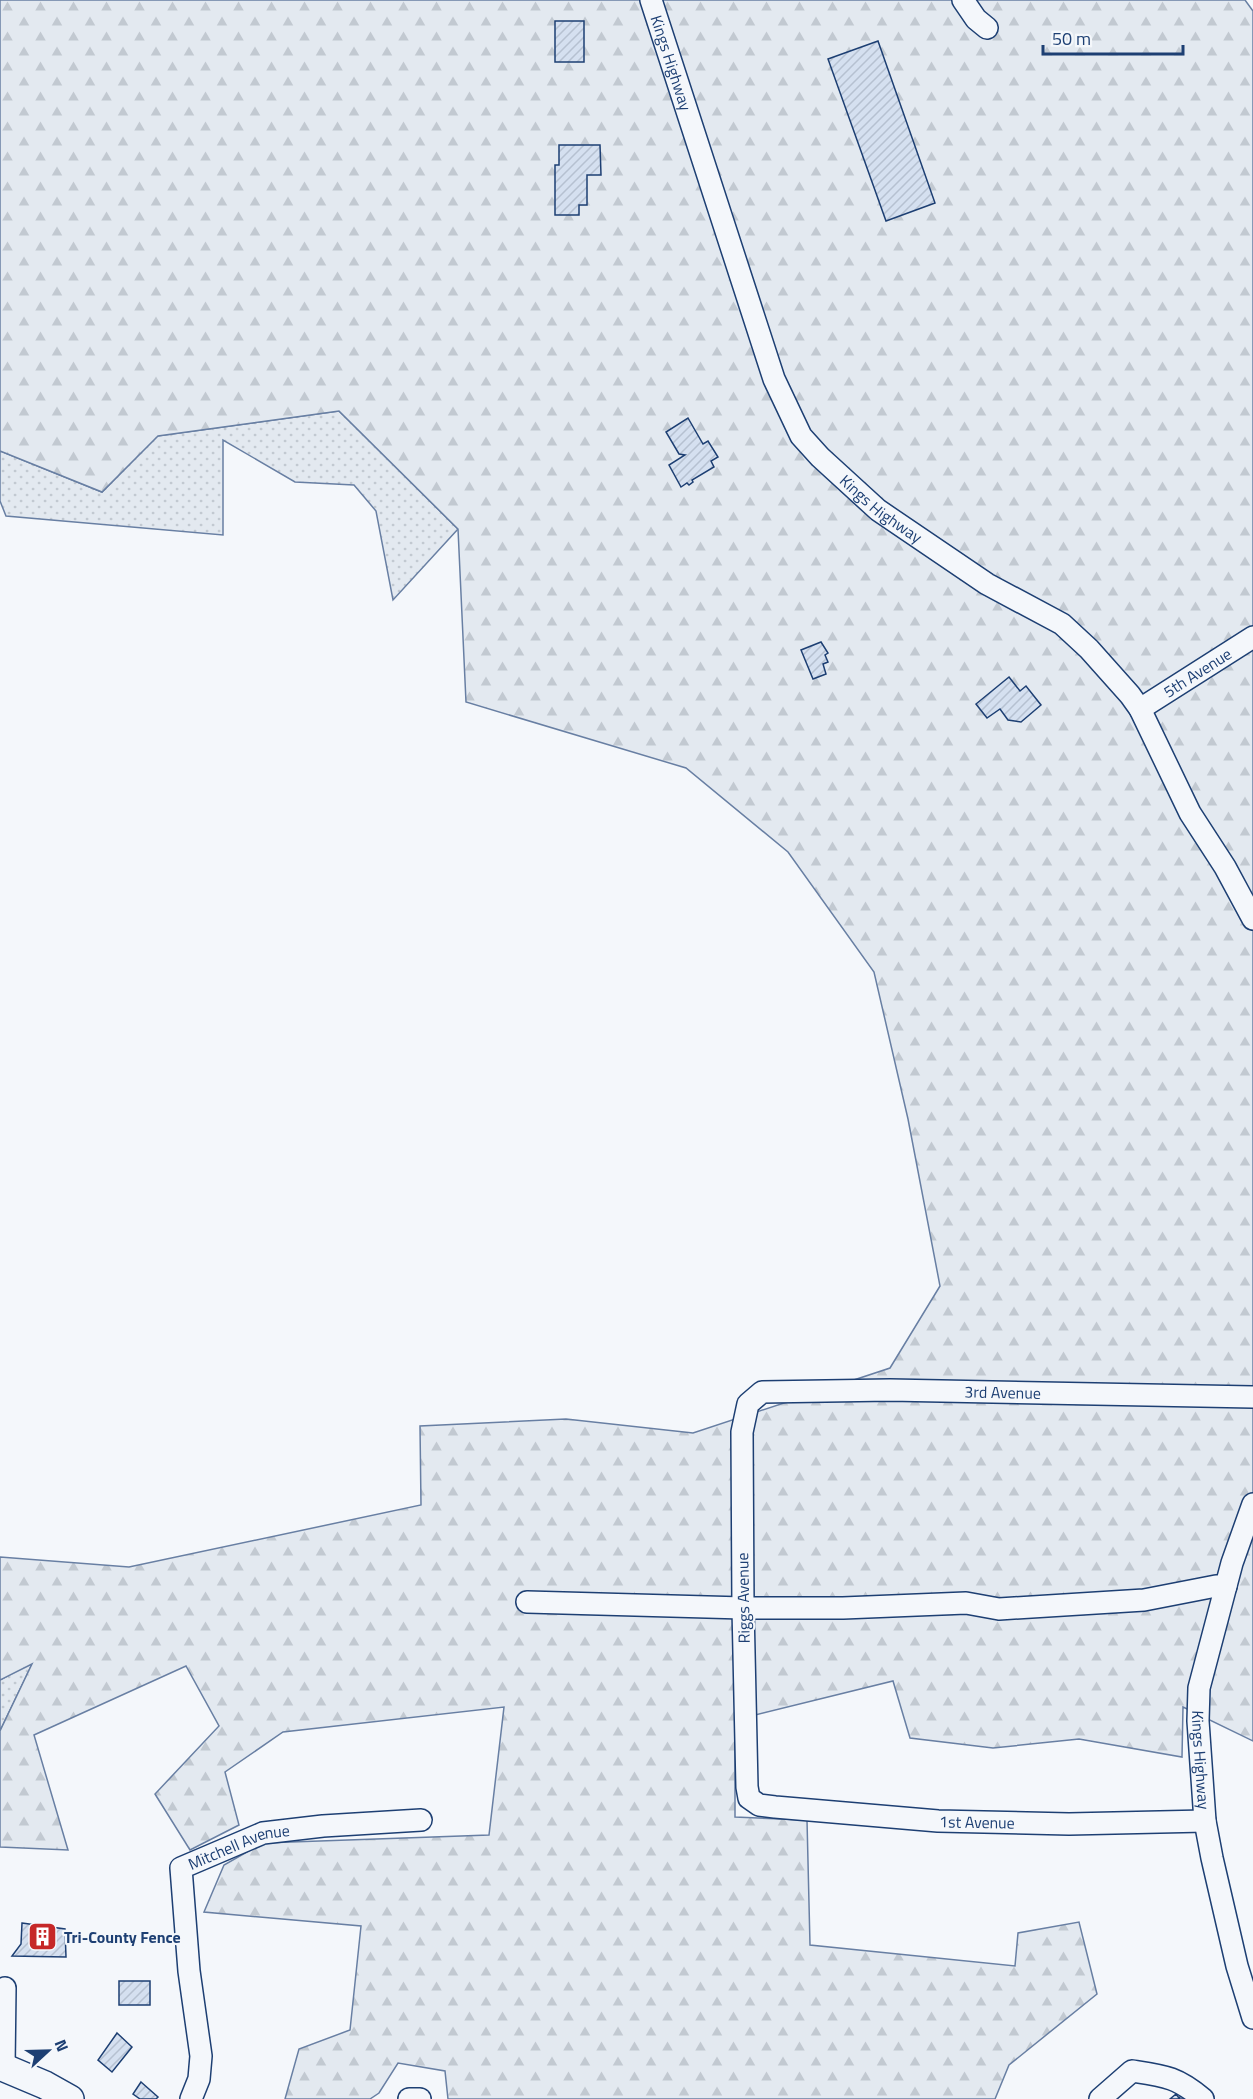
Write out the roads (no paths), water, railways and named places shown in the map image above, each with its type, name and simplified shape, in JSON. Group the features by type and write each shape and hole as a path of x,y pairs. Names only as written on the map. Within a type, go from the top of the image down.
{"main road":[{"path":"2,2066 70,2099"}],"street":[{"name":"Kings Highway","path":"651,0 774,379 801,436 820,457 878,510 987,584 1062,624 1089,649 1140,709 1190,813 1225,867 1253,919"},
{"path":"963,0 976,19 987,28"},
{"name":"5th Avenue","path":"1140,709 1253,637"},
{"name":"3rd Avenue","path":"754,1399 762,1392 879,1390 1253,1397"},
{"name":"Riggs Avenue","path":"751,1800 747,1787 742,1608 742,1432 748,1404 754,1399"},
{"name":"Kings Highway","path":"1253,1504 1232,1563 1199,1688 1198,1720 1205,1821 1237,1966 1253,2018"},
{"path":"527,1602 742,1608 843,1608 966,1603 999,1609 1144,1600 1226,1586"},
{"name":"1st Avenue","path":"751,1800 759,1805 774,1807 938,1821 1069,1824 1205,1821"},
{"name":"Mitchell Avenue","path":"191,2099 199,2079 201,2056 189,1971 182,1868 263,1833 323,1826 421,1820"},
{"path":"2,2066 5,1988"},
{"path":"1100,2099 1132,2071 1167,2076 1179,2081 1203,2099"},
{"path":"409,2099 420,2099"}],"place":[{"name":"Tri-County Fence","path":"43,1937"}]}
